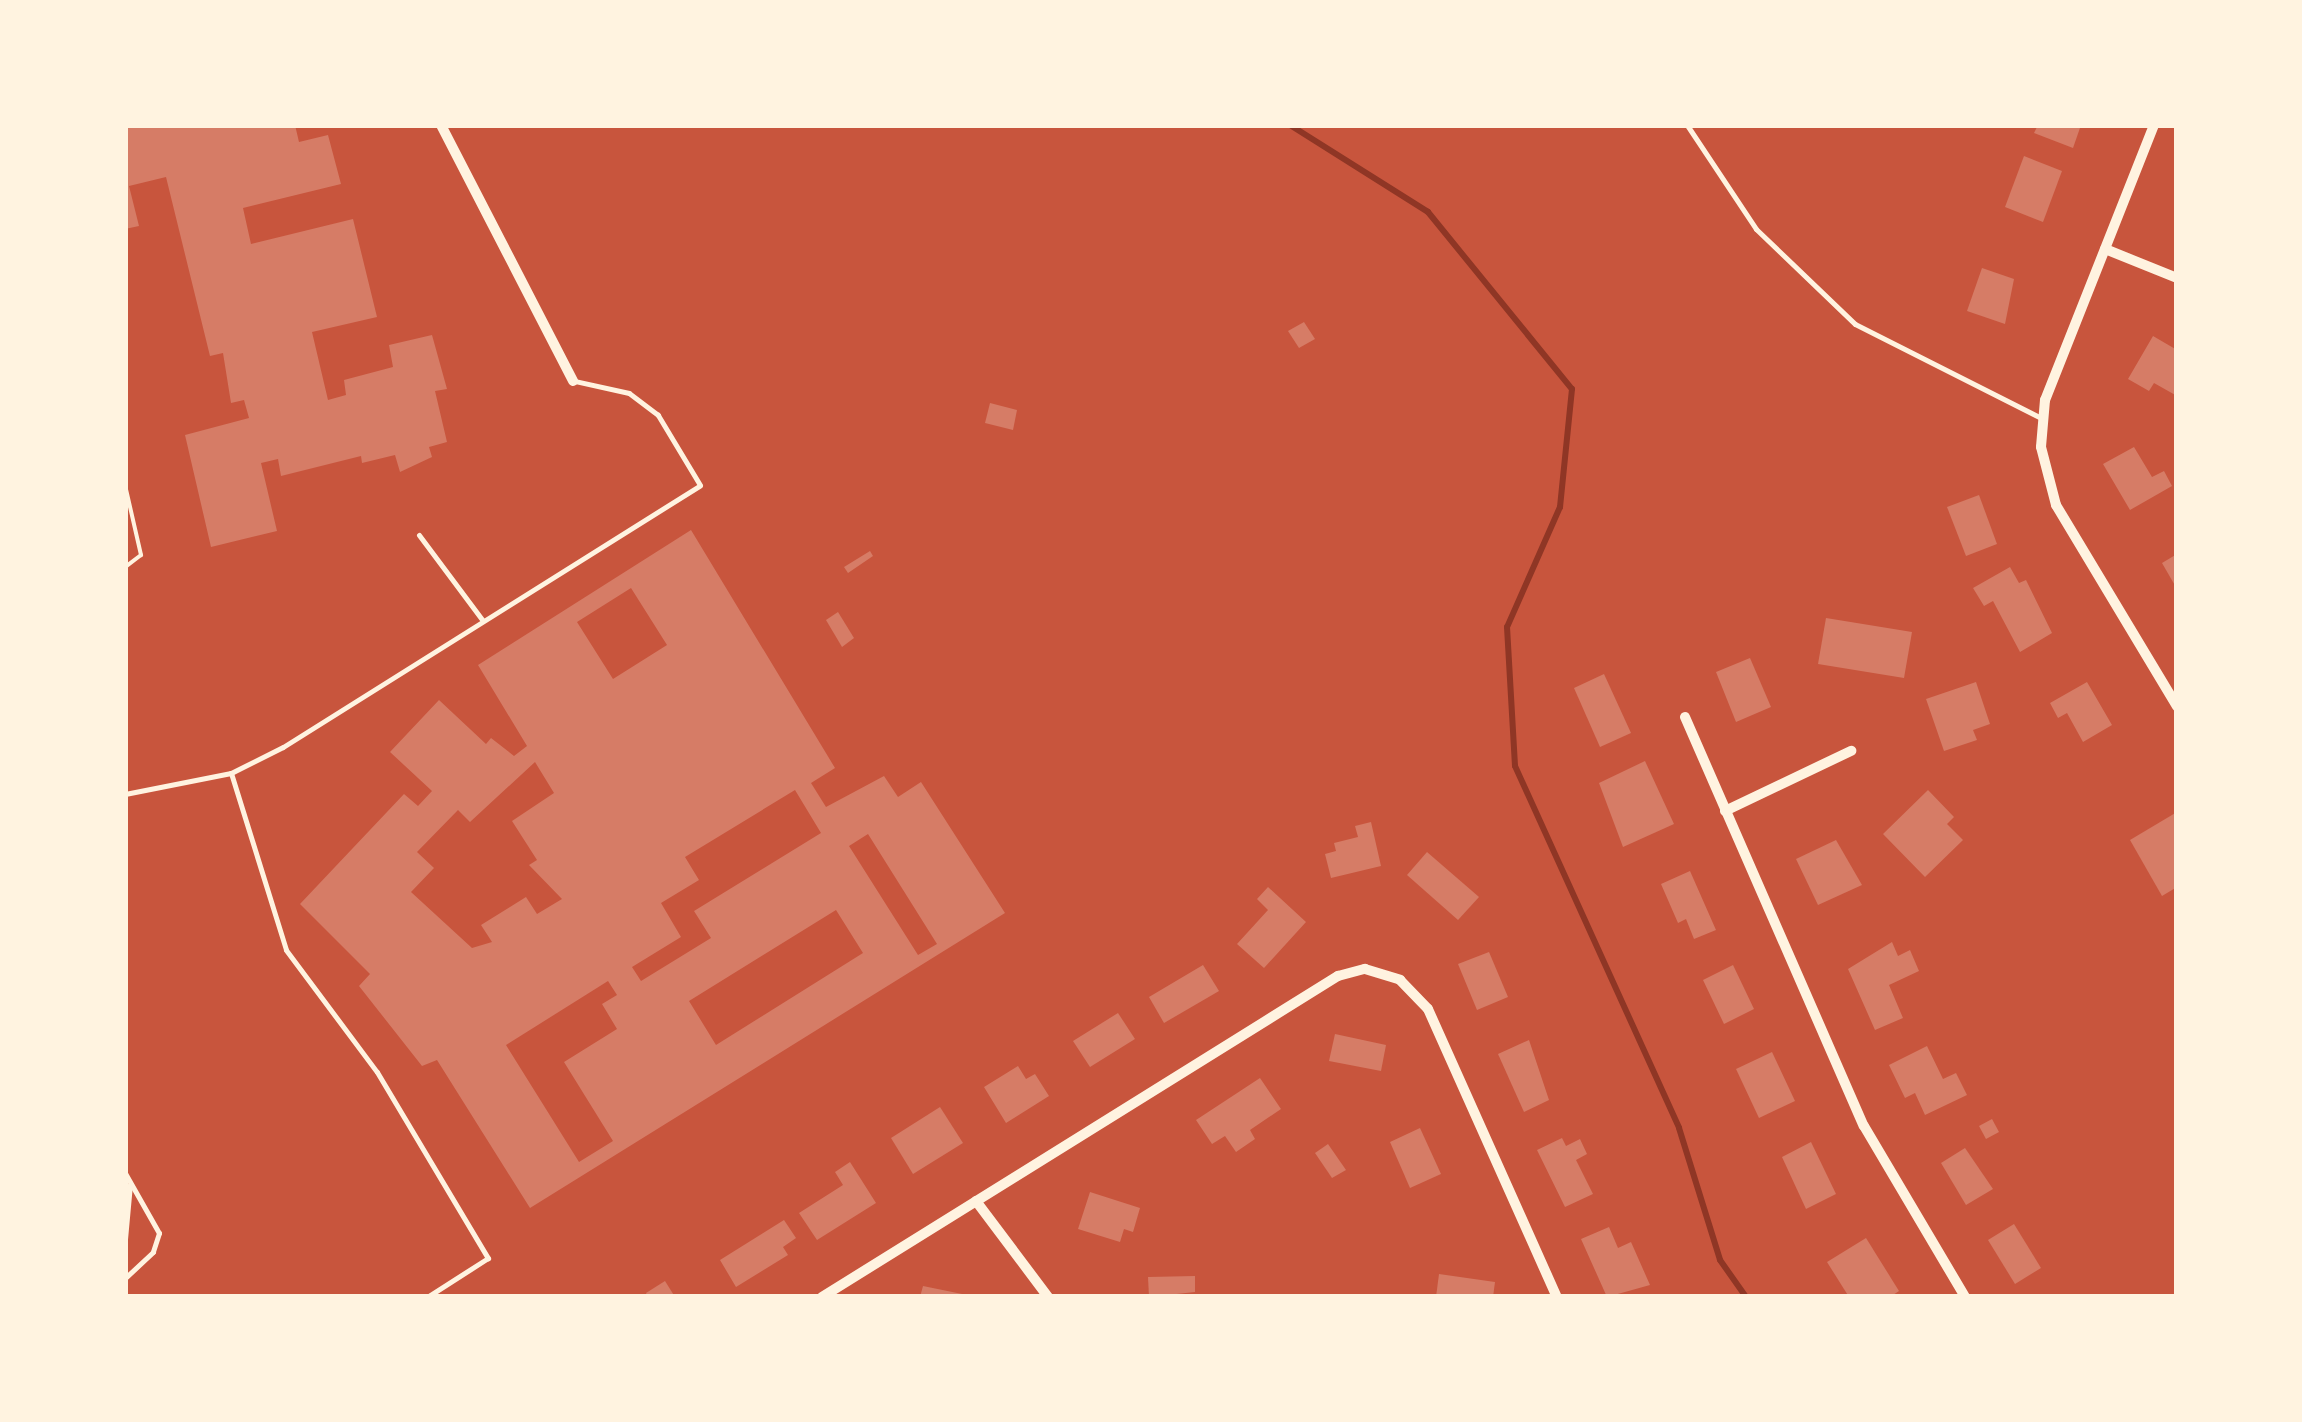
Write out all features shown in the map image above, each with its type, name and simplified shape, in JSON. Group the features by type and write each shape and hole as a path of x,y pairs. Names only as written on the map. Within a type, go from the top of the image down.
{"street":[{"path":"441,125 573,380"},
{"path":"2154,125 2041,418 2040,447 2056,506 2177,706"},
{"path":"2105,249 2177,278"},
{"path":"1684,716 1864,1126 1964,1297"},
{"path":"1725,811 1851,751"},
{"path":"822,1297 1338,976 1365,969 1400,980 1428,1009 1557,1297"},
{"path":"976,1201 1048,1297"}],"lane":[{"path":"1688,125 1756,229 1855,324 2041,418"},
{"path":"125,794 230,773 700,485 658,415 628,393 573,380"},
{"path":"419,535 483,621"},
{"path":"230,773 286,950 378,1072 488,1258 427,1297"},
{"path":"125,1173 159,1233 153,1252 125,1278"},
{"path":"125,1239 130,1181"}],"path":[{"path":"125,485 141,555 125,567"}],"building":[{"path":"125,125 295,125 299,142 328,135 341,184 243,208 251,244 353,219 377,317 312,332 328,400 346,395 344,380 393,367 389,345 432,335 447,389 435,391 447,442 429,447 432,457 400,472 395,455 362,463 361,456 281,476 278,459 261,463 277,531 211,547 185,435 249,418 244,400 231,403 223,353 210,356 166,177 129,186 139,226 125,229"},
{"path":"2038,125 2081,125 2073,148 2034,133"},
{"path":"2024,156 2062,171 2043,222 2005,207"},
{"path":"1982,268 2014,279 2005,324 1967,311"},
{"path":"1304,322 1315,339 1299,348 1288,331"},
{"path":"2153,336 2177,350 2177,396 2154,383 2149,391 2128,379"},
{"path":"990,403 1017,410 1013,430 985,423"},
{"path":"2134,447 2152,477 2164,471 2172,486 2130,510 2103,464"},
{"path":"1979,495 1997,544 1966,556 1947,507"},
{"path":"691,530 835,768 811,783 826,807 884,776 898,797 921,782 1005,913 530,1208 437,1060 422,1066 359,986 370,974 300,904 404,794 418,806 432,791 390,752 439,700 486,744 491,738 514,756 527,746 478,665","holes":["631,588 667,645 613,679 577,622","535,762 554,793 512,821 537,860 529,865 562,899 537,914 526,897 481,925 492,942 472,948 411,892 434,868 417,852 458,810 470,822","795,790 821,833 694,911 711,938 641,981 632,967 681,937 661,903 699,880 685,857","868,834 937,944 918,955 849,846","836,910 863,953 716,1045 689,1001","608,981 617,995 602,1004 617,1029 564,1062 613,1141 579,1162 506,1045"]},
{"path":"870,551 873,556 848,573 844,567"},
{"path":"2177,554 2177,589 2162,563"},
{"path":"2010,567 2019,583 2026,580 2052,633 2020,652 1993,601 1984,606 1973,588"},
{"path":"838,612 854,638 842,647 826,620"},
{"path":"1826,618 1912,632 1904,678 1818,664"},
{"path":"1750,658 1771,707 1736,722 1716,672"},
{"path":"1604,674 1631,733 1600,747 1574,688"},
{"path":"1976,682 1990,724 1973,730 1977,740 1944,751 1926,699"},
{"path":"2087,682 2112,725 2083,742 2067,713 2058,718 2050,703"},
{"path":"1645,761 1674,824 1623,847 1599,783"},
{"path":"1928,790 1954,817 1947,824 1963,840 1925,877 1883,834"},
{"path":"2177,812 2177,887 2162,896 2130,840"},
{"path":"1371,822 1381,866 1331,878 1325,854 1336,851 1334,843 1358,837 1355,826"},
{"path":"1836,840 1862,885 1818,905 1796,859"},
{"path":"1427,852 1479,897 1458,920 1407,875"},
{"path":"1690,871 1716,930 1694,939 1686,919 1678,923 1661,884"},
{"path":"1268,887 1306,922 1264,968 1237,944 1268,910 1257,899"},
{"path":"1892,942 1898,956 1910,950 1919,971 1889,985 1903,1018 1875,1030 1848,969"},
{"path":"1489,952 1508,997 1477,1010 1458,964"},
{"path":"1203,965 1219,991 1164,1023 1149,997"},
{"path":"1733,965 1754,1009 1724,1024 1703,980"},
{"path":"1118,1013 1135,1039 1090,1067 1073,1041"},
{"path":"1335,1034 1386,1045 1381,1071 1329,1061"},
{"path":"1529,1040 1549,1100 1524,1112 1498,1054"},
{"path":"1927,1046 1943,1079 1956,1073 1967,1095 1925,1115 1915,1093 1905,1098 1889,1065"},
{"path":"1772,1052 1795,1101 1759,1118 1736,1069"},
{"path":"1018,1066 1026,1079 1035,1074 1049,1096 1006,1123 984,1087"},
{"path":"1260,1078 1281,1109 1250,1130 1255,1139 1236,1152 1225,1136 1212,1144 1196,1120"},
{"path":"940,1107 963,1143 913,1174 891,1138"},
{"path":"1992,1119 1999,1132 1986,1139 1979,1126"},
{"path":"1420,1128 1441,1174 1410,1188 1390,1142"},
{"path":"1562,1138 1566,1146 1580,1139 1587,1154 1576,1160 1593,1194 1565,1207 1537,1150"},
{"path":"1811,1142 1836,1194 1806,1209 1782,1157"},
{"path":"1328,1144 1346,1170 1332,1178 1315,1153"},
{"path":"1965,1148 1993,1189 1966,1205 1941,1163"},
{"path":"850,1162 876,1203 817,1240 799,1213 843,1185 835,1172"},
{"path":"1090,1192 1140,1208 1133,1232 1124,1229 1120,1242 1078,1229"},
{"path":"784,1220 796,1238 783,1247 788,1255 736,1287 720,1260"},
{"path":"2014,1224 2041,1268 2015,1284 1988,1240"},
{"path":"1609,1227 1618,1248 1631,1242 1650,1285 1607,1297 1581,1239"},
{"path":"1866,1238 1899,1291 1890,1297 1849,1297 1827,1262"},
{"path":"1439,1274 1495,1282 1493,1297 1436,1297"},
{"path":"1195,1276 1195,1292 1149,1297 1148,1277"},
{"path":"665,1281 675,1297 648,1297 646,1293"},
{"path":"923,1286 967,1295 920,1297"}],"waterway":[{"path":"1290,125 1428,212 1572,389 1560,507 1507,627 1515,766 1679,1128 1720,1260 1746,1297"}]}
